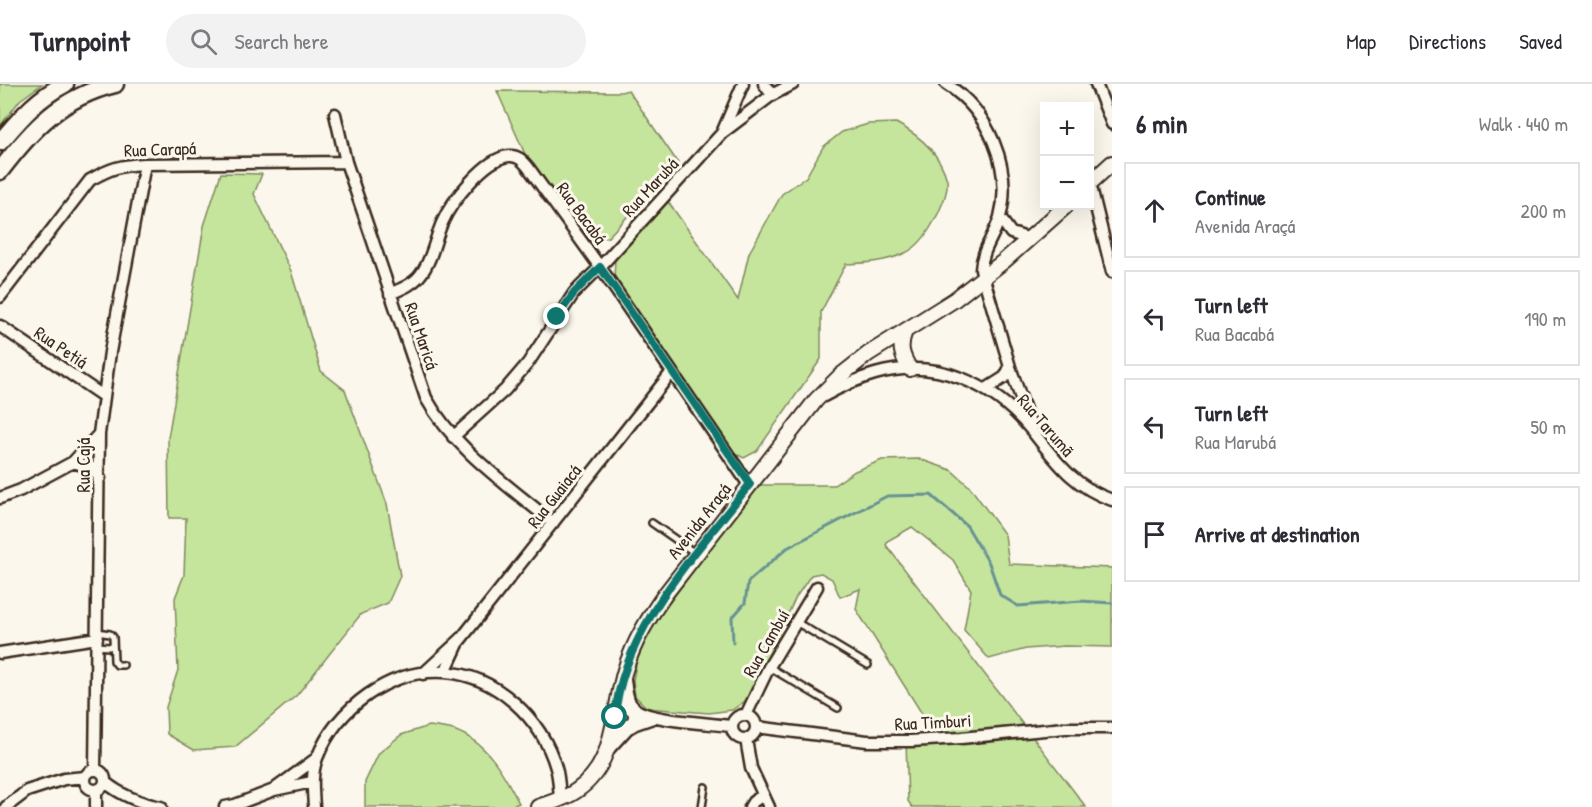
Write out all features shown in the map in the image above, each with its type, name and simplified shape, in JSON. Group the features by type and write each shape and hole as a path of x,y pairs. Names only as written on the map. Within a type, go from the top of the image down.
{"main road":[{"path":"0,142 29,108 65,84"},
{"path":"0,171 24,140 64,104 94,89 115,84"}],"street":[{"path":"722,133 743,84"},
{"path":"764,84 772,94"},
{"name":"Rua Marubá","path":"453,438 505,390 528,363 574,293 722,133 772,94 793,84"},
{"path":"946,84 958,92 980,115 994,143 1001,168 1003,186 1000,218 983,254 981,269 1010,367 1033,432"},
{"path":"1096,84 1112,124"},
{"name":"Rua Maricá","path":"335,114 346,162 390,294 426,398 437,419 453,438 553,523"},
{"name":"Rua Bacabá","path":"390,294 410,284 422,274 443,220 461,193 481,172 499,159 511,156 520,158 600,267 671,373 750,484"},
{"name":"Rua Carapá","path":"0,297 90,180 108,170 122,165 145,164 346,162"},
{"path":"1094,179 1112,163"},
{"name":"Rua Cajá","path":"95,770 99,434 103,396 145,164"},
{"path":"1094,199 1112,272"},
{"name":"Avenida Araçá","path":"538,807 576,791 598,770 611,737 624,673 645,622 816,400 840,376 868,354 983,278 1062,210"},
{"path":"1000,218 1011,233 1030,239"},
{"name":"Rua Petiá","path":"0,326 103,396"},
{"path":"905,331 901,350 910,369"},
{"path":"986,389 1005,377 1010,367"},
{"name":"Rua Tarumã","path":"816,400 847,384 876,374 910,369 962,377 1008,404 1054,460 1077,482 1112,500"},
{"name":"Rua Guaiacá","path":"423,674 461,639 671,373"},
{"path":"0,498 21,490 73,462 99,434"},
{"path":"73,462 92,468 100,478"},
{"name":"Rua Cambuí","path":"746,715 769,668 817,588"},
{"path":"0,653 97,639"},
{"name":"Rua Guaiacá","path":"446,672 461,639"},
{"path":"314,807 312,782 317,758 341,717 367,695 399,678 446,672 475,680 500,691 525,713 541,734 556,768 560,799"},
{"path":"605,754 636,717 627,697 624,673"},
{"path":"656,717 630,726 621,725 616,720 615,714 622,706 656,717 731,726"},
{"path":"746,715 754,721 756,728 753,735 746,739 735,736 731,726 738,716 746,715"},
{"name":"Rua Timburi","path":"756,728 867,741 906,741 1065,728 1112,728"},
{"path":"746,739 751,768 769,807"},
{"path":"274,790 317,758"},
{"path":"6,807 27,791 64,779 85,777 89,772 95,770 102,773 105,782 118,793 145,804 161,807"},
{"path":"85,777 87,786 96,790 102,788 105,782"},
{"path":"225,807 274,790 312,782"},
{"path":"96,790 96,807"},
{"path":"750,807 763,795"}],"lane":[{"path":"652,523 696,554"},
{"path":"796,622 868,665"},
{"path":"97,639 110,634 113,637 114,661 117,665 123,665"},
{"path":"97,639 110,647 113,645"},
{"path":"769,668 838,708"},
{"path":"702,807 705,787"}],"green space":[{"path":"0,84 42,84 20,100 0,126"},
{"path":"628,90 678,163 608,237 590,241 525,154 497,91 621,92"},
{"path":"896,123 913,133 928,146 944,170 947,185 941,208 925,236 909,251 883,260 846,264 821,312 821,359 757,451 744,458 732,452 614,281 615,257 667,200 738,300 749,253 782,194 806,177 823,147 842,132 868,124"},
{"path":"221,173 262,174 254,194 291,271 321,371 345,390 387,504 400,576 388,603 361,614 297,695 235,747 194,750 167,734 166,707 178,670 175,598 184,575 186,518 169,518 168,438 204,226"},
{"path":"919,459 951,470 970,487 1005,535 1009,564 1112,568 1112,647 1065,646 1026,649 989,659 964,630 971,590 953,560 912,527 889,540 886,545 1086,807 912,807 908,801 906,741 938,739 856,609 860,589 840,597 832,579 821,573 811,575 796,597 748,699 732,710 709,713 647,708 635,696 633,680 637,660 652,626 757,485 834,485 855,471 882,460"},
{"path":"429,726 453,730 476,742 493,760 519,803 509,807 365,807 365,782 379,753 401,735"}],"waterway":[{"path":"733,643 732,618 745,603 748,582 787,548 887,496 931,495 967,526 989,563 1000,595 1018,606 1081,601 1112,603"}],"route":[{"path":"557,317 574,293 600,267 671,373 750,484 645,622 624,673 615,717"}]}
